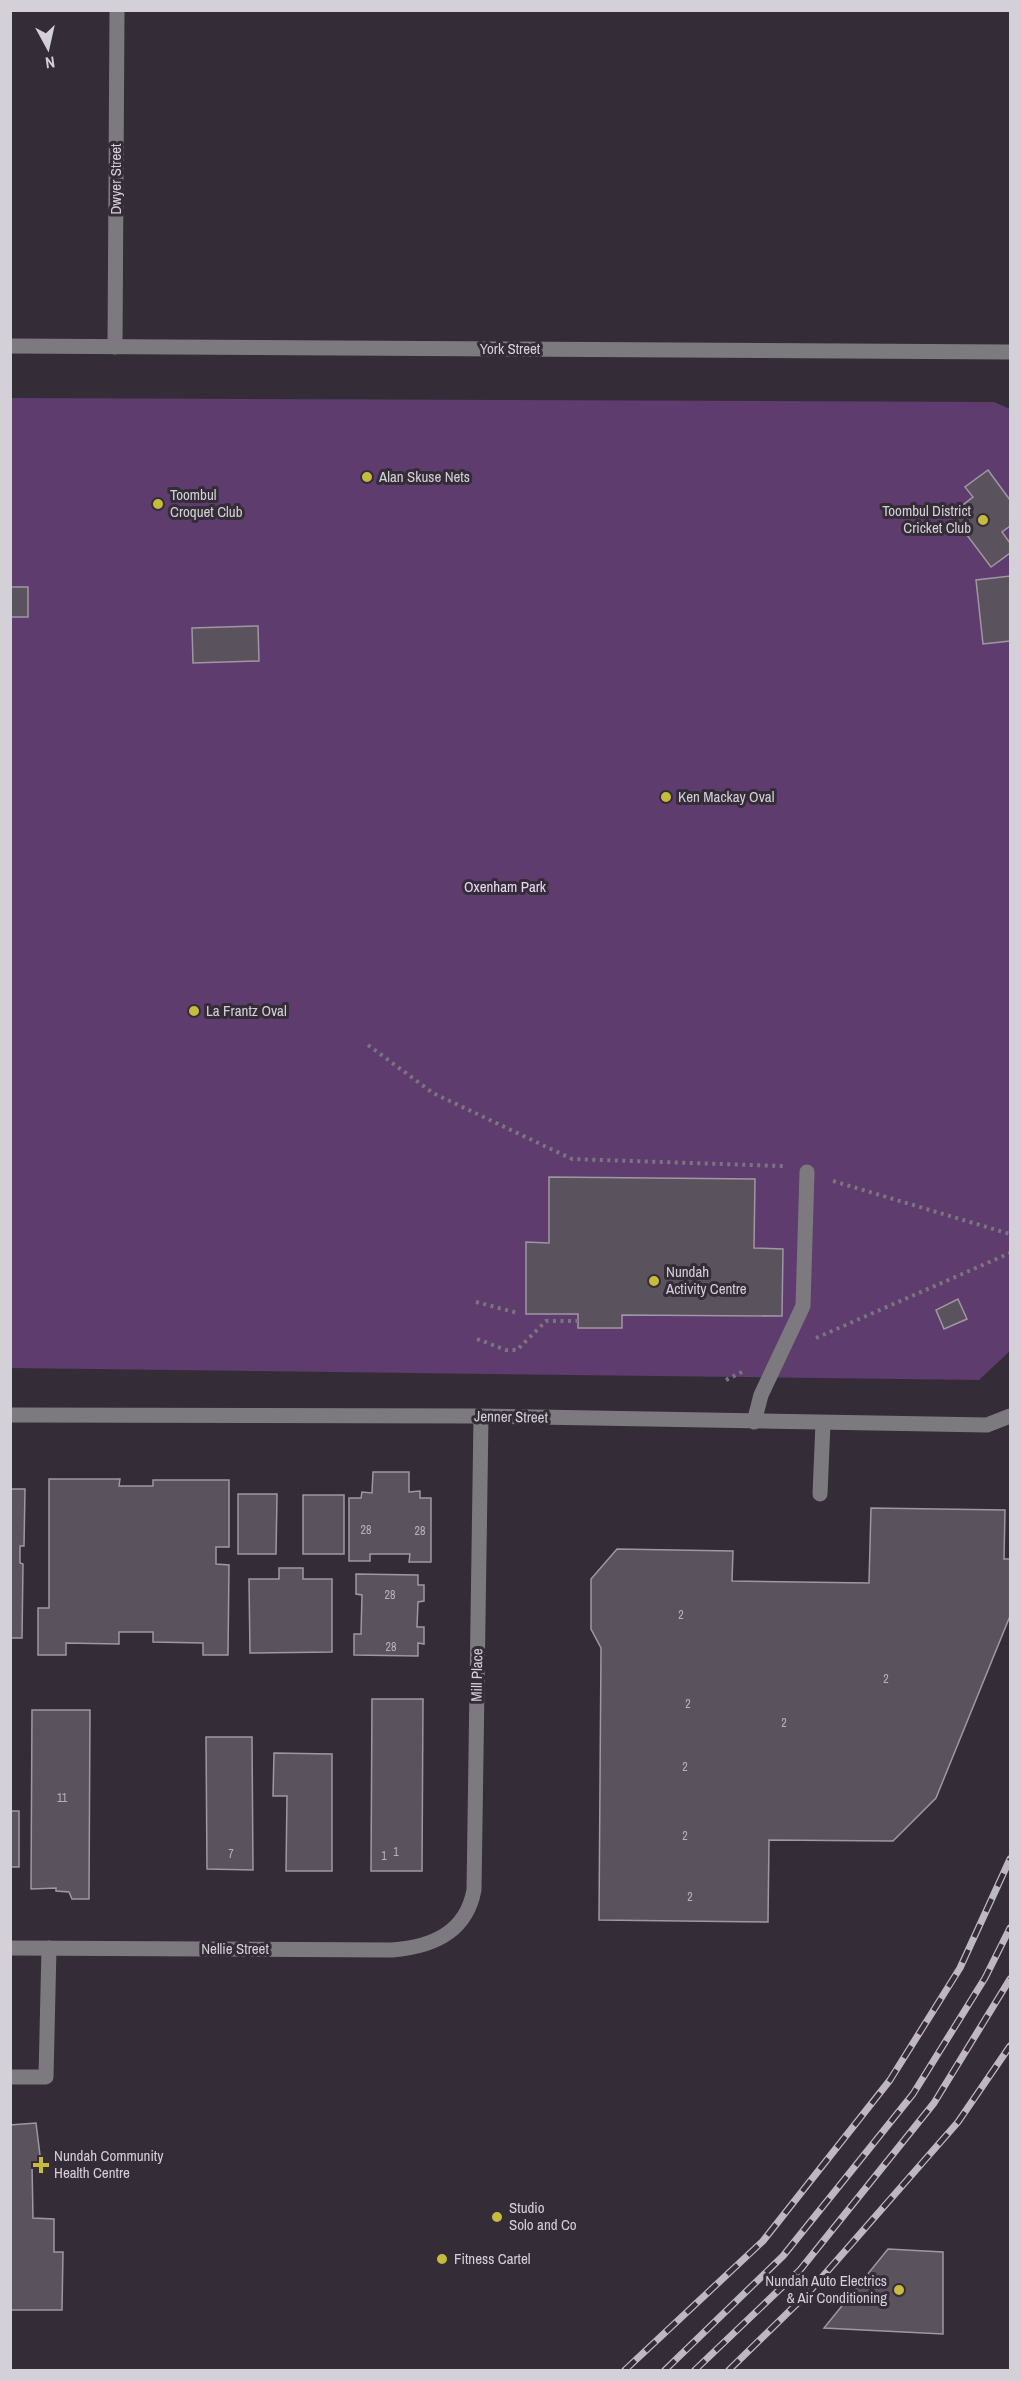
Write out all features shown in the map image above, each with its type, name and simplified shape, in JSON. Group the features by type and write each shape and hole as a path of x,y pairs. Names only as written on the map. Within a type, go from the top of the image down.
{"street":[{"name":"Dwyer Street","path":"115,347 117,10"},
{"name":"York Street","path":"10,346 1011,352"},
{"path":"754,1422 761,1395 803,1306 807,1172"},
{"name":"Jenner Street","path":"10,1415 481,1417 987,1425 1011,1416"},
{"name":"Mill Place","path":"455,1929 464,1918 474,1890 481,1417"},
{"path":"820,1494 823,1423"},
{"name":"Nellie Street","path":"10,1948 392,1950 428,1944 455,1929"},
{"path":"10,2077 46,2077 49,1948"}],"path":[{"path":"368,1045 433,1094 572,1158 793,1167 1011,1234"},
{"path":"726,1380 1011,1253"},
{"path":"476,1302 518,1313"},
{"path":"477,1339 506,1350 517,1350 546,1321 578,1321"}],"green space":[{"name":"Oxenham Park","path":"11,398 994,402 1010,409 1010,1351 979,1380 11,1368"}],"building":[{"name":"Toombul District Cricket Club","path":"988,470 1010,500 1010,526 1002,532 1010,543 1010,553 991,567 951,514 973,497 965,487"},
{"path":"1010,576 1010,641 983,644 976,580"},
{"path":"10,587 28,587 28,617 10,617"},
{"path":"258,626 259,661 193,663 192,628"},
{"name":"Nundah Activity Centre","path":"549,1177 755,1179 754,1248 783,1249 782,1316 622,1315 622,1328 578,1328 578,1314 526,1314 526,1242 549,1243"},
{"path":"958,1299 967,1319 944,1329 936,1310"},
{"path":"373,1472 409,1472 409,1492 420,1491 420,1498 431,1498 431,1562 409,1562 410,1554 370,1554 370,1561 349,1561 349,1498 361,1498 362,1492 372,1493"},
{"path":"49,1479 120,1479 119,1486 153,1486 153,1480 229,1480 229,1547 216,1547 216,1564 229,1565 228,1655 203,1655 203,1643 153,1642 153,1632 119,1632 119,1644 66,1643 66,1655 38,1655 38,1608 49,1608"},
{"path":"10,1489 25,1489 24,1546 20,1546 20,1563 23,1564 22,1638 10,1638"},
{"path":"238,1494 277,1494 276,1554 238,1554"},
{"path":"303,1495 344,1495 344,1554 303,1554"},
{"path":"871,1508 1005,1510 1004,1559 1010,1559 1010,1616 936,1798 893,1841 769,1840 768,1922 599,1920 601,1648 591,1629 591,1579 617,1549 733,1551 732,1581 869,1583"},
{"path":"279,1568 303,1568 303,1579 332,1579 332,1652 250,1653 249,1579 279,1579"},
{"path":"356,1574 418,1575 418,1585 424,1585 424,1601 418,1602 417,1627 424,1627 424,1644 418,1643 418,1656 354,1655 354,1634 361,1634 362,1595 356,1594"},
{"path":"372,1699 423,1699 422,1871 371,1871"},
{"path":"32,1710 90,1710 89,1899 72,1899 69,1892 56,1891 56,1888 31,1889"},
{"path":"206,1737 252,1737 253,1870 207,1869"},
{"path":"274,1753 332,1754 332,1871 286,1871 287,1796 273,1796"},
{"path":"10,1811 19,1811 19,1867 10,1867"},
{"path":"36,2123 41,2163 32,2164 33,2218 54,2219 54,2252 63,2252 62,2310 10,2310 10,2125"},
{"name":"Nundah Auto Electrics & Air Conditioning","path":"888,2249 943,2252 943,2334 824,2328"}],"railway":[{"path":"625,2370 763,2241 890,2080 960,1968 1010,1859"},
{"path":"665,2370 783,2256 913,2094 985,1978 1010,1928"},
{"path":"695,2370 800,2270 934,2103 1010,1979"},
{"path":"729,2370 810,2291 958,2122 1010,2046"}],"place":[{"name":"Alan Skuse Nets","path":"367,477"},
{"name":"Toombul Croquet Club","path":"158,504"},
{"name":"Toombul District Cricket Club","path":"983,520"},
{"name":"Ken Mackay Oval","path":"666,797"},
{"name":"La Frantz Oval","path":"194,1011"},
{"name":"Nundah Activity Centre","path":"654,1281"},
{"name":"Nundah Community Health Centre","path":"41,2165"},
{"name":"Studio Solo and Co","path":"497,2217"},
{"name":"Fitness Cartel","path":"442,2259"},
{"name":"Nundah Auto Electrics & Air Conditioning","path":"899,2290"}]}
